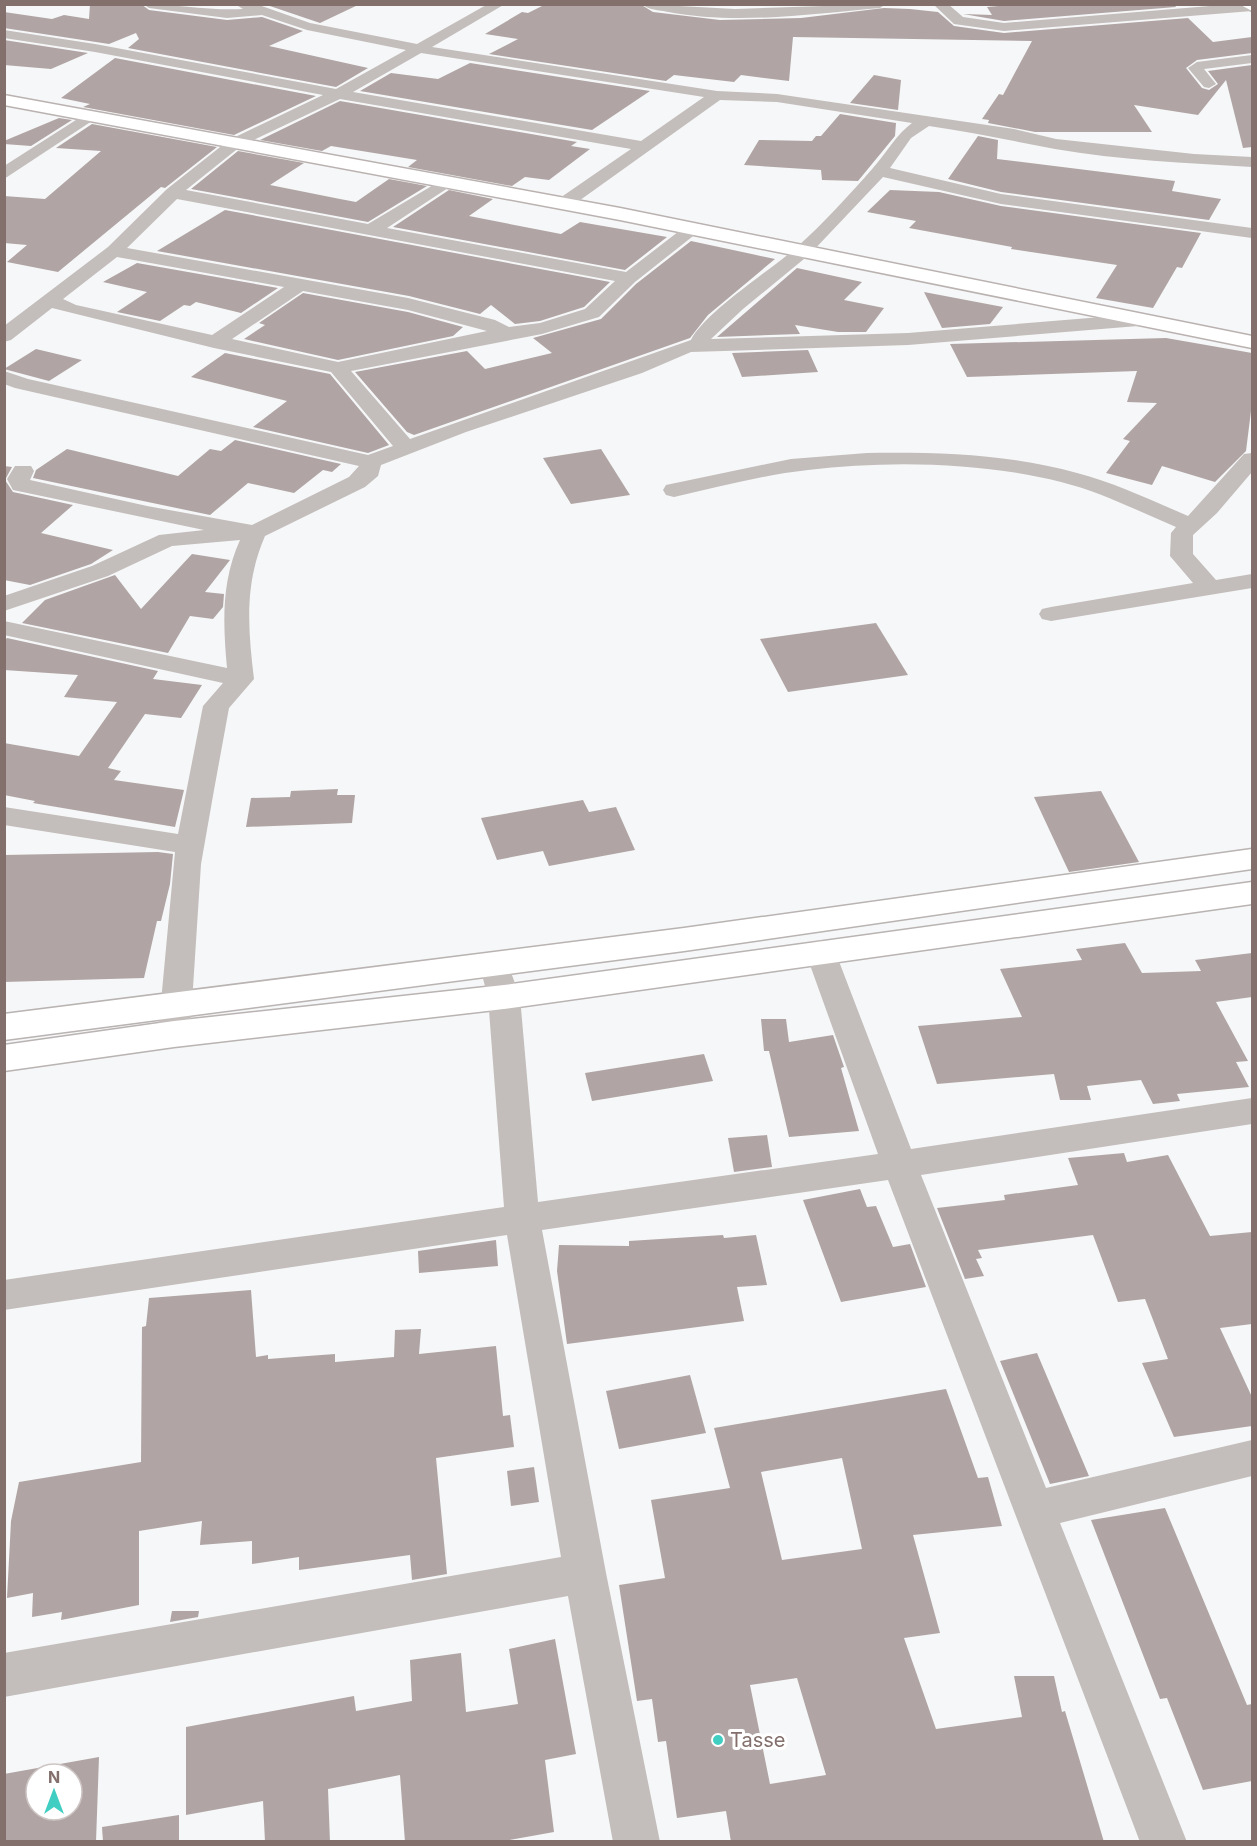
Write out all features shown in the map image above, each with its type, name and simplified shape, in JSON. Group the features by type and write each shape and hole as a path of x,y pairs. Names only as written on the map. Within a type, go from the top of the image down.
{"main road":[{"path":"1246,4 1252,7"},
{"path":"4,100 804,250 1252,342"},
{"path":"499,980 1252,859"},
{"path":"4,1027 175,1018 499,980 820,951 1252,893"},
{"path":"4,1058 175,1018"}],"street":[{"path":"149,4 227,14 260,12"},
{"path":"241,4 307,26 419,49 717,95 777,98 1014,134 1076,146 1194,159 1252,162"},
{"path":"4,336 114,251 173,193 235,143 340,93 499,4"},
{"path":"648,4 723,14 880,4"},
{"path":"723,14 738,4"},
{"path":"939,4 959,21 1004,27 1252,7"},
{"path":"4,34 104,49 642,146"},
{"path":"1209,84 1195,68 1197,66 1252,58"},
{"path":"562,204 717,95"},
{"path":"4,174 90,116"},
{"path":"699,345 703,336 736,305 804,250 880,170 906,135 925,121"},
{"path":"880,170 895,176 1001,199 1252,233"},
{"path":"371,230 445,183"},
{"path":"173,193 629,278"},
{"path":"48,300 70,309 338,368 506,333 542,328 592,313 629,278 693,229"},
{"path":"114,251 408,304 488,324 506,333"},
{"path":"214,342 302,284"},
{"path":"4,377 22,384 370,462 459,428 635,369 686,346 908,339 1138,320"},
{"path":"338,368 407,449"},
{"path":"674,490 752,472 809,463 876,459 930,461 1051,473 1106,491 1191,525"},
{"path":"1209,587 1187,565 1180,548 1182,533 1252,459"},
{"path":"4,604 100,571 167,540 255,532 357,482 370,471 370,462"},
{"path":"23,471 18,479 21,484 147,513 255,532"},
{"path":"175,1018 190,845 216,706 241,679 234,610 241,559 255,532"},
{"path":"1051,614 1252,581"},
{"path":"4,628 241,679"},
{"path":"4,816 190,845"},
{"path":"820,951 900,1166 1164,1842"},
{"path":"499,980 522,1217 585,1573 637,1842"},
{"path":"4,1295 522,1217 900,1166 1252,1111"},
{"path":"1034,1510 1252,1458"},
{"path":"4,1675 585,1573"}],"building":[{"path":"90,4 141,4 149,10 227,20 262,17 303,31 269,46 368,68 336,87 128,48 139,39 136,33 109,44 4,28 4,12 52,19 64,15 89,19"},
{"path":"264,4 360,4 320,23"},
{"path":"546,4 640,4 653,12 720,20 801,18 884,8 910,9 938,12 954,26 1004,33 1188,18 1213,42 1252,37 1252,53 1197,60 1186,68 1202,88 1209,90 1218,84 1208,71 1252,65 1252,147 1243,148 1226,80 1198,115 1134,105 1152,132 1035,132 988,123 989,120 982,119 999,94 1003,95 1032,41 793,37 789,81 741,75 734,82 674,75 666,81 489,54 518,39 485,34 522,12 528,13"},
{"path":"1021,4 1174,4 1176,7 1004,21 963,14 992,15 987,7"},
{"path":"4,40 88,53 51,69 4,65"},
{"path":"115,58 316,96 234,135 83,107 90,104 61,98"},
{"path":"470,63 650,91 592,130 360,91 391,73 438,79"},
{"path":"874,75 901,80 898,110 850,103"},
{"path":"340,101 577,142 571,146 590,149 549,180 525,177 512,186 408,167 417,160 331,146 322,151 260,140"},
{"path":"840,114 896,123 895,136 858,181 822,180 821,170 744,165 759,140 812,141 816,136 821,136"},
{"path":"59,118 72,120 31,146 4,144 4,141"},
{"path":"92,124 217,147 165,188 161,187 58,272 7,262 27,245 4,243 4,196 45,199 101,151 56,148"},
{"path":"978,136 998,140 997,159 1175,181 1172,191 1221,199 1209,220 1001,192 948,179"},
{"path":"238,151 304,163 270,185 356,202 389,179 427,186 368,222 191,189"},
{"path":"449,190 493,199 469,216 561,234 580,222 667,237 625,270 393,227"},
{"path":"890,190 939,192 1001,206 1201,233 1182,268 1177,267 1153,308 1096,298 1117,265 1011,249 1012,247 909,228 916,221 867,212"},
{"path":"225,210 610,282 584,307 540,321 515,324 491,305 480,314 409,296 157,251"},
{"path":"691,241 775,259 708,315 690,338 414,435 407,432 355,372 467,351 485,369 552,353 533,338 601,319 636,284"},
{"path":"137,263 278,288 241,313 196,302 190,306 184,305 160,321 117,312 147,292 103,282"},
{"path":"797,268 862,282 844,300 884,308 866,332 838,332 795,325 800,334 717,337"},
{"path":"924,292 1003,307 990,324 942,328"},
{"path":"303,293 408,312 463,327 453,336 338,360 244,339 265,325 259,323"},
{"path":"1166,338 1252,353 1252,403 1246,451 1215,482 1162,466 1152,485 1106,473 1130,441 1123,439 1157,403 1127,402 1137,371 967,377 950,344"},
{"path":"36,349 82,360 49,381 4,369"},
{"path":"808,350 818,372 742,377 732,353"},
{"path":"225,353 330,374 389,445 368,453 253,427 287,401 191,377"},
{"path":"235,440 341,464 332,472 323,470 294,493 248,483 210,515 33,478 36,470 67,449 178,476 210,449 221,451"},
{"path":"601,449 630,495 571,504 543,458"},
{"path":"4,466 12,467 5,480 13,492 73,505 41,533 113,550 91,564 30,585 4,580"},
{"path":"192,554 230,560 205,592 224,594 223,607 213,619 190,616 168,653 22,623 45,600 115,575 141,609"},
{"path":"876,623 908,675 788,692 760,639"},
{"path":"7,638 158,671 153,679 202,685 181,718 145,714 108,768 121,771 114,780 184,790 175,827 33,803 35,801 4,795 4,743 79,756 117,702 64,697 78,675 4,670 4,641"},
{"path":"338,789 337,795 355,795 352,823 246,827 251,798 290,797 291,791"},
{"path":"1101,791 1139,862 1069,872 1034,797"},
{"path":"583,800 589,812 616,807 635,850 549,866 543,851 497,860 481,818"},
{"path":"158,852 173,854 170,884 161,921 157,921 144,978 4,982 4,855"},
{"path":"1125,943 1142,973 1201,971 1195,960 1252,953 1252,997 1216,1002 1248,1061 1236,1062 1249,1087 1177,1094 1180,1101 1153,1104 1141,1080 1087,1086 1091,1100 1060,1100 1054,1074 937,1084 918,1026 1022,1017 1000,969 1082,960 1076,949"},
{"path":"761,1019 786,1019 789,1042 833,1035 844,1067 841,1068 859,1131 789,1137 769,1051 764,1051"},
{"path":"704,1054 713,1081 592,1101 585,1073"},
{"path":"767,1135 772,1167 734,1172 728,1138"},
{"path":"1124,1153 1127,1162 1168,1155 1210,1236 1252,1232 1252,1324 1220,1328 1252,1397 1252,1426 1174,1437 1142,1363 1168,1359 1145,1299 1118,1302 1093,1235 978,1250 982,1258 976,1259 984,1276 965,1279 937,1208 1005,1200 1004,1195 1078,1185 1068,1158"},
{"path":"860,1189 867,1207 876,1206 893,1247 910,1244 926,1287 841,1302 803,1200"},
{"path":"723,1235 724,1238 756,1235 767,1285 737,1287 744,1321 567,1344 557,1271 559,1245 629,1246 629,1241"},
{"path":"496,1240 498,1266 419,1273 418,1251"},
{"path":"251,1290 256,1357 268,1355 268,1359 335,1354 335,1362 394,1357 395,1330 421,1329 419,1354 496,1346 503,1416 510,1415 514,1447 436,1458 447,1574 412,1580 410,1555 299,1570 299,1557 252,1564 252,1541 200,1545 202,1521 139,1531 139,1605 61,1620 62,1612 32,1617 33,1593 7,1598 11,1521 19,1482 141,1462 142,1327 146,1326 149,1298"},
{"path":"1037,1353 1089,1476 1050,1484 1000,1361"},
{"path":"690,1375 706,1433 619,1449 606,1391"},
{"path":"946,1389 978,1478 988,1477 1002,1526 913,1535 940,1633 904,1638 936,1729 1022,1717 1014,1676 1054,1676 1062,1712 1065,1711 1104,1842 731,1842 726,1811 677,1818 666,1741 658,1742 652,1699 637,1701 619,1585 665,1578 651,1500 730,1488 714,1428","holes":["842,1458 862,1549 782,1560 761,1472","797,1678 826,1775 770,1784 750,1685"]},
{"path":"534,1467 539,1502 511,1506 507,1471"},
{"path":"1165,1508 1247,1705 1252,1704 1252,1781 1203,1790 1167,1698 1160,1699 1091,1520"},
{"path":"172,1611 199,1611 198,1617 170,1622"},
{"path":"555,1639 576,1754 545,1760 554,1832 499,1842 405,1842 400,1775 328,1789 330,1842 265,1842 263,1801 186,1815 186,1727 354,1696 356,1711 412,1701 410,1660 461,1653 466,1712 518,1704 509,1649"},
{"path":"99,1757 96,1842 4,1842 4,1774 24,1770 24,1822 84,1822 84,1762 71,1762"},
{"path":"179,1815 179,1842 103,1842 102,1827"}],"place":[{"name":"Tasse","path":"718,1740"}]}
